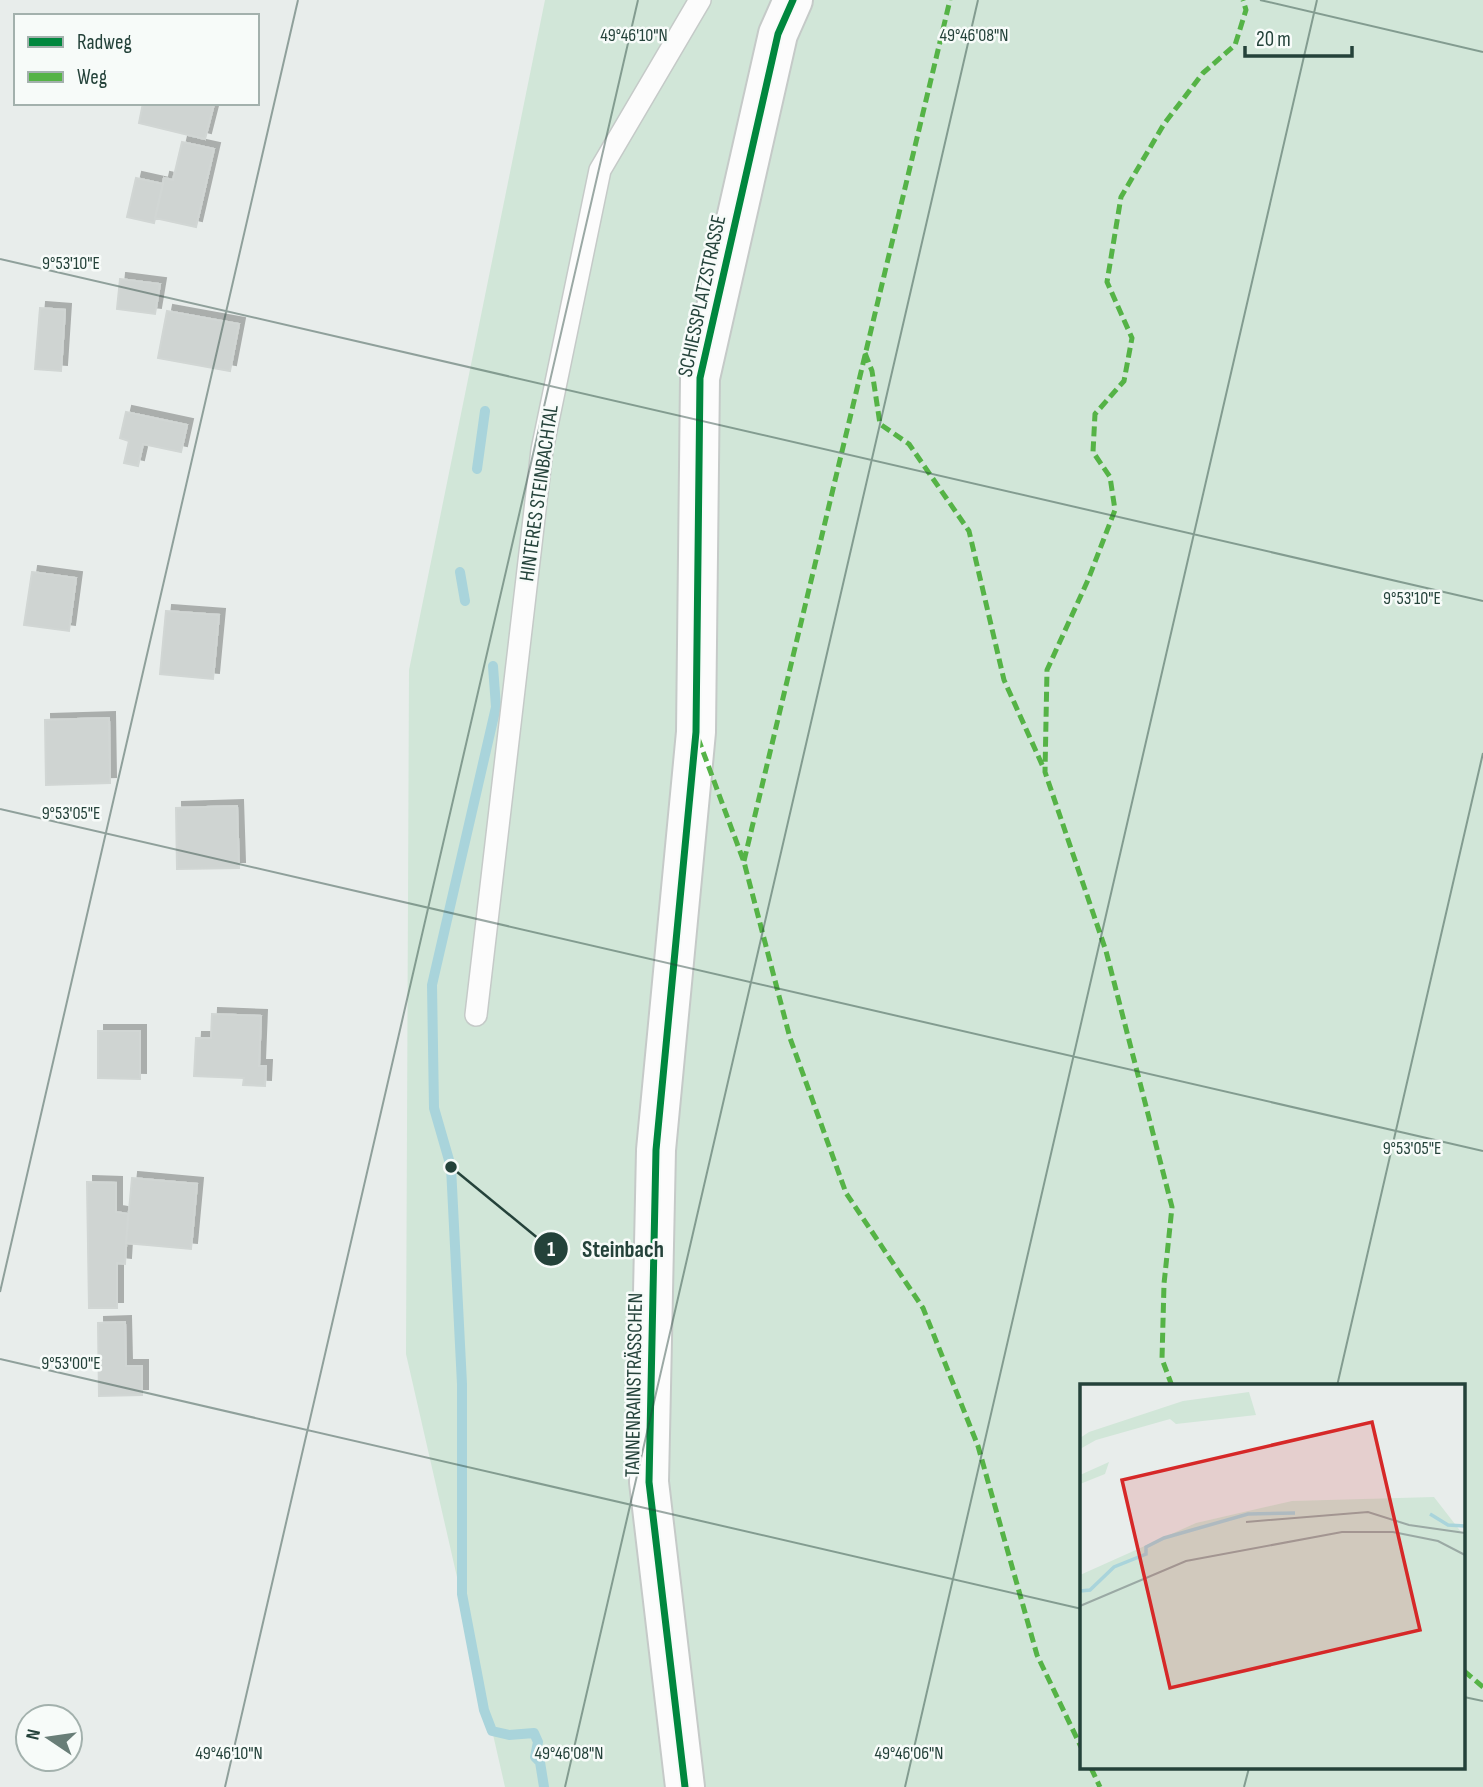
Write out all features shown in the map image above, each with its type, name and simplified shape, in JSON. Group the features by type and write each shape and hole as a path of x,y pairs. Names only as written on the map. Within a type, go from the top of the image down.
{"street":[{"name":"SCHIESSPLATZSTRASSE","path":"696,732 700,378 778,34 793,0"},
{"name":"TANNENRAINSTRÄSSCHEN","path":"685,1787 649,1482 656,1150 696,732"}],"lane":[{"name":"HINTERES STEINBACHTAL","path":"476,1015 542,450 600,170 700,0"}],"green space":[{"path":"545,0 1483,0 1483,1787 505,1787 406,1354 409,670"}],"building":[{"path":"143,105 214,105 205,139 139,123"},
{"path":"182,142 214,149 196,227 155,218 164,178 173,180"},
{"path":"136,178 163,184 154,223 127,217"},
{"path":"120,279 160,284 155,314 117,309"},
{"path":"40,308 65,310 61,371 35,369"},
{"path":"167,311 239,324 230,371 158,358"},
{"path":"126,412 187,425 181,452 143,444 138,466 124,463 129,441 120,438"},
{"path":"32,572 76,578 69,631 24,625"},
{"path":"166,611 219,615 213,679 160,674"},
{"path":"109,718 110,783 46,785 45,720"},
{"path":"237,806 239,868 177,869 176,808"},
{"path":"212,1014 261,1016 259,1066 266,1066 265,1086 243,1085 244,1078 194,1076 196,1038 211,1038"},
{"path":"98,1031 140,1031 140,1079 98,1078"},
{"path":"132,1178 197,1184 191,1249 126,1243"},
{"path":"87,1182 116,1183 116,1212 128,1214 125,1264 117,1263 117,1308 89,1308"},
{"path":"125,1322 126,1366 142,1366 142,1395 99,1396 98,1323"}],"waterway":[{"path":"477,469 485,411"},
{"path":"460,572 465,601"},
{"path":"493,666 496,707 432,985 434,1108 451,1167 462,1384 462,1594 484,1710 492,1731 509,1735 534,1733 538,1742 535,1757 540,1762 544,1787"}],"marked path":[{"path":"744,861 950,0"},
{"path":"1171,1384 1162,1359 1164,1284 1172,1207 1106,951 1045,772 1047,670 1088,580 1115,510 1110,477 1093,452 1095,414 1124,381 1132,338 1107,282 1121,197 1164,124 1203,73 1235,45 1246,10 1243,0"},
{"path":"865,353 872,371 880,424 909,444 969,531 1004,680 1044,769"},
{"path":"698,738 744,862 790,1038 846,1193 923,1308 978,1446 1037,1655 1080,1745"},
{"path":"1466,1673 1483,1687"},
{"path":"1092,1770 1100,1787"}],"cycle path":[{"path":"685,1787 649,1482 656,1150 696,732 700,378 778,34 793,0"}],"place":[{"name":"Steinbach","path":"451,1167"}]}
